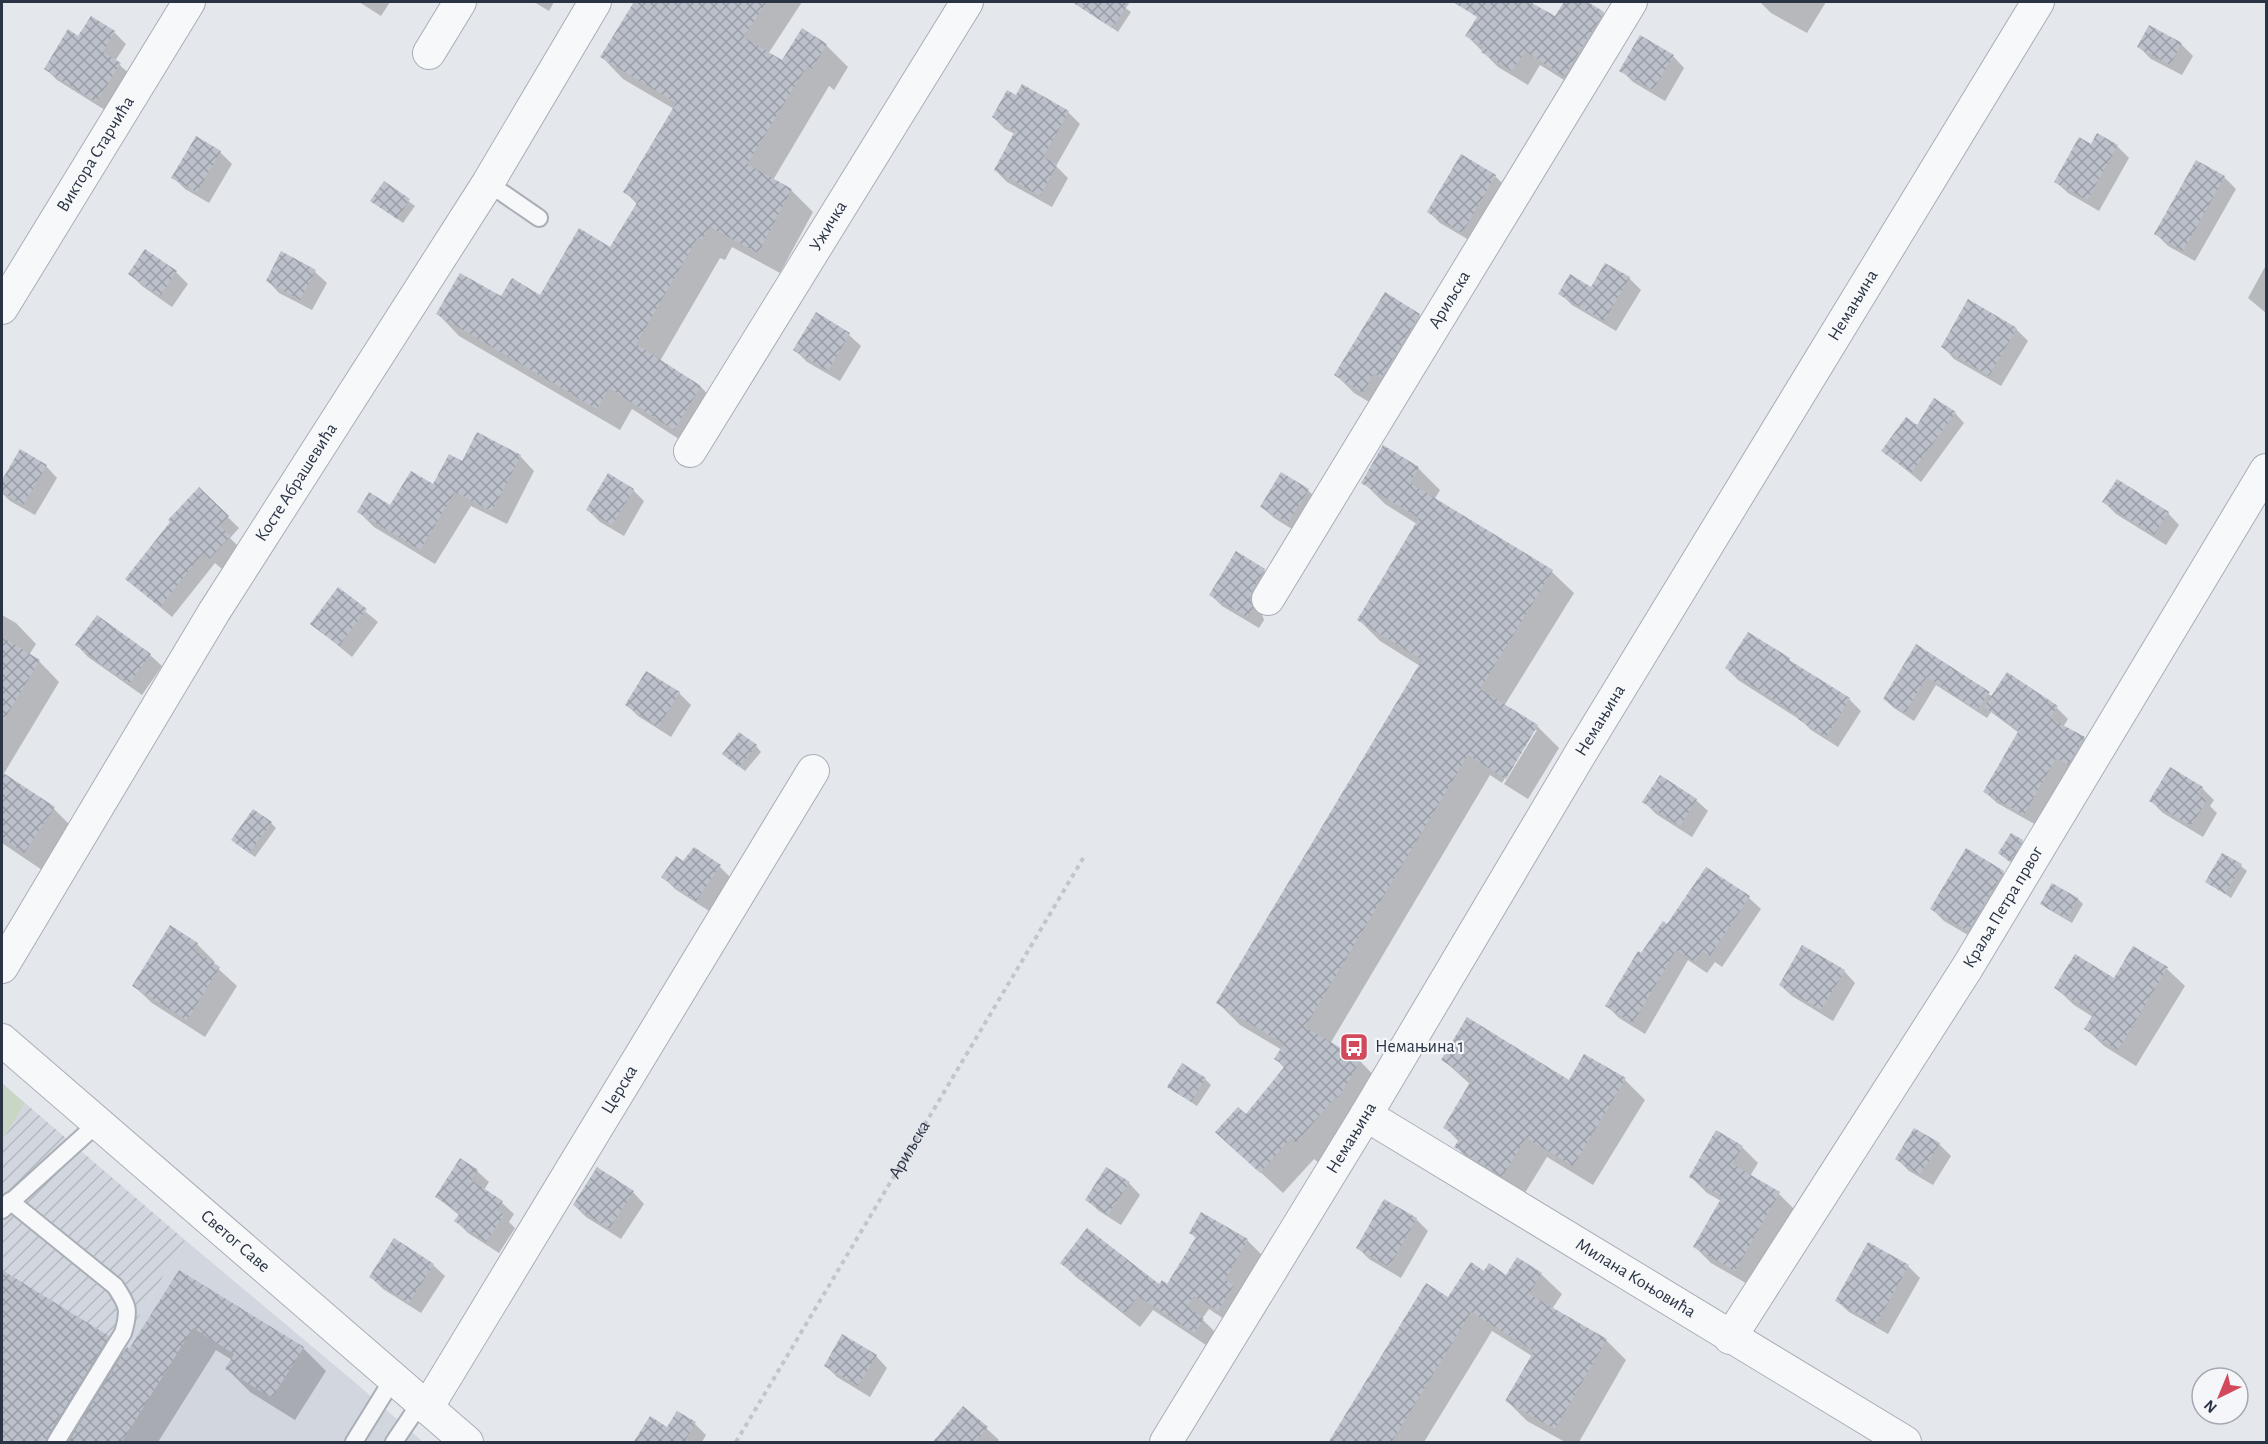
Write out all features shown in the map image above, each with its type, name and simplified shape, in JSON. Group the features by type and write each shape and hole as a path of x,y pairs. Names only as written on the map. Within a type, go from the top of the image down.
{"street":[{"name":"Виктора Старчића","path":"2,308 189,2"},
{"path":"429,53 460,2"},
{"name":"Косте Абрашевића","path":"2,967 214,612 488,183 595,2"},
{"name":"Ужичка","path":"690,451 967,2"},
{"name":"Ариљска","path":"1268,599 1631,2"},
{"name":"Немањина","path":"1166,1443 1366,1115 1588,740 2038,2"},
{"name":"Краља Петра првог","path":"1730,1338 1967,968 2266,470"},
{"name":"Церска","path":"424,1405 813,771"},
{"name":"Светог Саве","path":"2,1040 467,1443"},
{"name":"Милана Коњовића","path":"1366,1115 1905,1443"}],"lane":[{"path":"488,183 539,218"},
{"path":"56,1443 123,1333 128,1315 126,1302 115,1286 6,1206 98,1123"},
{"path":"354,1443 393,1379"},
{"path":"394,1443 424,1405"}],"path":[{"name":"Ариљска","path":"736,1443 1085,855"}],"shaded area":[{"path":"25,1103 185,1240 63,1442 2,1442 2,1141"},
{"path":"185,1240 358,1385 423,1442 63,1442"}],"green space":[{"path":"2,1083 25,1103 2,1141"}],"building":[{"path":"634,2 767,2 743,37 782,60 802,28 827,44 812,69 807,66 747,164 792,189 758,253 710,227 702,240 698,237 636,344 701,386 674,430 609,388 597,409 436,314 460,273 501,296 512,278 540,295 579,228 610,247 638,201 623,192 676,103 600,57"},
{"path":"1072,2 1130,2 1112,28"},
{"path":"1453,2 1530,2 1555,16 1564,2 1588,2 1604,12 1564,76 1525,51 1512,71 1481,52 1484,47 1465,36 1477,17"},
{"path":"91,16 115,31 103,52 121,63 96,102 44,69 68,29 78,36"},
{"path":"2149,25 2182,43 2170,65 2137,47"},
{"path":"1640,35 1674,55 1653,90 1619,71"},
{"path":"1022,84 1069,111 1043,157 1057,165 1040,196 994,170 1015,131 992,117 1007,90 1016,95"},
{"path":"2097,133 2118,145 2087,200 2054,182 2079,137 2091,144"},
{"path":"196,136 221,151 197,192 171,178"},
{"path":"1461,154 1496,175 1462,233 1427,212"},
{"path":"2196,160 2225,176 2183,251 2154,234"},
{"path":"384,181 410,199 397,219 370,201"},
{"path":"145,249 177,271 160,296 128,274"},
{"path":"281,251 316,270 300,300 266,281"},
{"path":"1605,263 1630,277 1604,321 1558,294 1570,274 1591,287"},
{"path":"1385,292 1420,314 1381,378 1374,373 1363,393 1334,375"},
{"path":"1968,299 2017,328 1989,376 1941,347"},
{"path":"816,312 850,333 828,371 793,350"},
{"path":"1934,398 1956,412 1911,473 1881,451 1906,417 1917,425"},
{"path":"477,432 521,455 492,511 455,492 420,550 357,512 369,492 390,505 411,471 433,484 449,454 462,461"},
{"path":"1383,445 1419,467 1410,483 1553,570 1480,689 1538,725 1506,779 1468,755 1305,1027 1361,1060 1338,1098 1336,1096 1296,1143 1291,1138 1260,1173 1215,1132 1238,1107 1246,1114 1285,1066 1274,1059 1284,1044 1216,1003 1422,660 1357,620 1419,518 1361,483"},
{"path":"20,449 47,465 23,505 2,492 2,480"},
{"path":"1281,472 1309,489 1288,523 1260,507"},
{"path":"608,473 634,489 612,525 586,510"},
{"path":"2117,479 2169,512 2154,535 2102,502"},
{"path":"199,487 229,516 219,526 231,536 209,559 203,553 160,607 125,579 170,522 168,520"},
{"path":"1236,551 1265,569 1252,590 1250,599 1253,608 1247,617 1209,595"},
{"path":"338,587 367,609 339,646 310,624"},
{"path":"97,615 151,654 129,684 75,645"},
{"path":"1748,632 1850,698 1826,737 1798,719 1799,716 1725,668"},
{"path":"2,637 40,660 2,723"},
{"path":"1916,644 1990,692 1977,710 1927,677 1905,713 1883,699"},
{"path":"646,671 680,692 658,727 625,705"},
{"path":"2007,672 2058,706 2050,718 2085,737 2068,765 2056,758 2024,815 1983,792 2019,730 1984,707"},
{"path":"739,732 757,745 739,767 722,754"},
{"path":"2170,767 2203,787 2198,795 2207,800 2191,826 2149,801"},
{"path":"2,772 55,807 24,853 2,837"},
{"path":"1660,775 1697,799 1680,826 1642,802"},
{"path":"253,809 272,822 249,853 231,840"},
{"path":"2011,833 2023,840 2010,862 1998,853"},
{"path":"694,847 721,865 696,901 661,877 676,856 683,861"},
{"path":"1966,848 2004,871 1968,931 1930,909"},
{"path":"2222,853 2242,864 2225,894 2205,882"},
{"path":"1706,867 1750,896 1710,956 1702,951 1695,962 1676,950 1633,1023 1605,1006 1638,951 1641,953 1663,921 1667,924"},
{"path":"2052,883 2078,898 2067,919 2040,904"},
{"path":"170,925 198,943 194,950 220,967 187,1020 132,986"},
{"path":"1802,945 1845,970 1821,1010 1779,985"},
{"path":"2133,946 2168,967 2118,1050 2084,1029 2094,1013 2054,988 2075,954 2114,978"},
{"path":"1467,1017 1569,1080 1584,1054 1626,1078 1573,1166 1526,1138 1502,1177 1454,1147 1460,1138 1443,1128 1472,1079 1441,1060"},
{"path":"1182,1063 1206,1078 1191,1102 1167,1087"},
{"path":"1914,1128 1940,1143 1920,1175 1895,1159"},
{"path":"1716,1130 1743,1146 1732,1164 1780,1192 1735,1271 1693,1247 1722,1197 1689,1177"},
{"path":"460,1158 478,1170 471,1180 503,1201 497,1210 504,1215 486,1242 454,1221 460,1213 435,1197"},
{"path":"597,1167 634,1191 609,1229 573,1205"},
{"path":"1106,1167 1130,1182 1108,1215 1085,1200"},
{"path":"1384,1199 1417,1218 1389,1267 1356,1248"},
{"path":"1201,1212 1248,1239 1225,1280 1234,1285 1218,1311 1194,1296 1187,1306 1204,1319 1194,1333 1138,1296 1125,1313 1060,1263 1087,1228 1159,1284 1162,1280 1167,1284 1196,1237 1189,1233"},
{"path":"394,1238 434,1264 409,1303 369,1277"},
{"path":"1868,1242 1909,1265 1876,1324 1835,1301"},
{"path":"1517,1257 1542,1273 1529,1294 1607,1339 1555,1429 1505,1401 1534,1351 1471,1312 1391,1443 1328,1443 1426,1283 1448,1297 1471,1262 1484,1271 1489,1263 1506,1275"},
{"path":"2,1270 109,1336 47,1437 46,1443 2,1443"},
{"path":"179,1270 304,1347 272,1398 225,1369 234,1354 193,1328 121,1443 68,1443 127,1347 129,1349"},
{"path":"842,1334 877,1355 858,1386 824,1366"},
{"path":"963,1406 988,1427 975,1443 932,1443"},
{"path":"677,1411 696,1422 686,1439 692,1443 633,1443 650,1416 667,1427"}],"place":[{"name":"Немањина 1","path":"1354,1047"}]}
